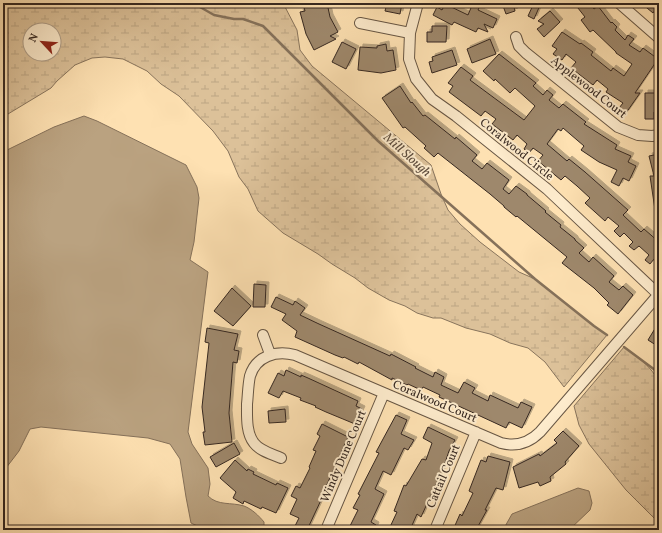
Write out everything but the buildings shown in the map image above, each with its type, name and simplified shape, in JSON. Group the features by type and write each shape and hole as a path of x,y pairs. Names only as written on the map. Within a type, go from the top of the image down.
{"street":[{"name":"Coralwood Circle","path":"418,3 410,33 409,59 416,79 432,99 456,116 547,189 659,295"},
{"path":"619,3 659,38"},
{"path":"360,23 410,33"},
{"name":"Applewood Court","path":"516,37 519,46 526,53 611,123 632,133 645,136 659,135"},
{"name":"Coralwood Court","path":"270,354 279,353 295,355 501,442 510,445 521,444 536,436 659,295"},
{"path":"263,335 270,354 257,364 250,377 247,404 248,427 250,437 259,448 281,458"},
{"name":"Windy Dune Court","path":"326,530 384,393"},
{"name":"Cattail Court","path":"434,530 476,432"}],"green space":[{"name":"Mill Slough","path":"3,3 283,3 297,30 300,50 312,66 431,165 448,210 460,224 480,242 519,272 535,279 607,335 564,387 545,362 528,348 510,343 490,334 466,328 441,318 433,318 417,313 405,306 389,300 283,233 258,211 248,189 239,177 228,151 213,131 179,96 161,84 147,71 123,59 105,57 92,58 75,65 51,88 3,117"},
{"path":"624,347 648,367 659,382 659,523 626,490 589,444 579,425 574,406"}],"shaded area":[{"path":"84,116 186,165 197,187 199,198 194,242 190,260 208,272 188,432 192,444 208,468 210,484 208,496 216,501 244,506 250,509 264,522 264,530 206,530 191,523 180,459 170,444 148,438 41,427 30,429 19,451 6,468 3,468 3,152 54,127"},
{"path":"578,488 589,491 592,503 590,510 569,530 503,530 512,514"}],"waterway":[{"name":"Mill Slough","path":"193,3 214,15 234,19 243,19 263,26 378,141 535,279 607,335"},
{"name":"Mill Slough","path":"624,347 659,373"}]}
